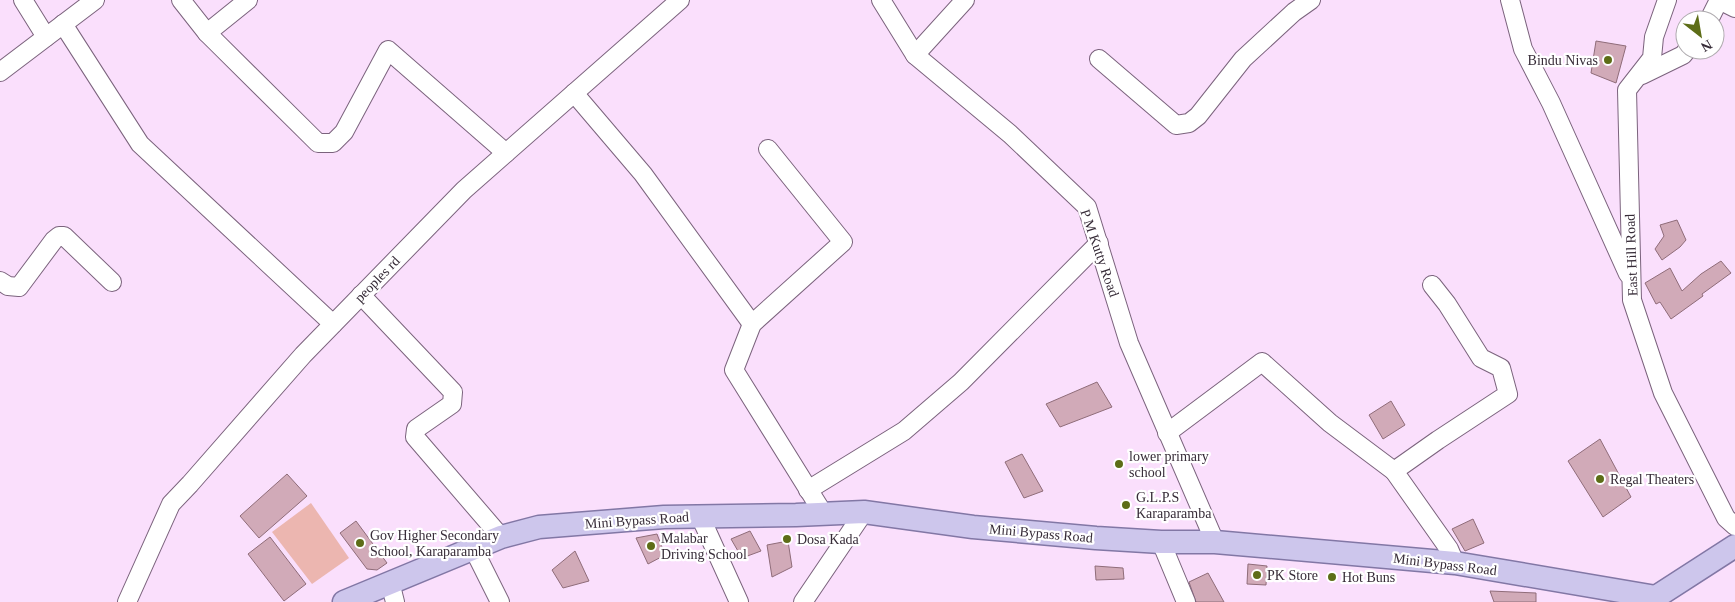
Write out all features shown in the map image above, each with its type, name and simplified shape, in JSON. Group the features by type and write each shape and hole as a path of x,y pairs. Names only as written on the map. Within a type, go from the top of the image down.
{"main road":[{"name":"Mini Bypass Road","path":"344,602 393,592 472,548 501,537 539,527 664,517 864,512 973,526 1161,542 1215,542 1455,563 1652,599 1735,546"}],"street":[{"path":"23,0 46,37"},
{"path":"0,72 95,0"},
{"path":"181,0 207,33 318,143 333,143 344,132 388,50 506,153"},
{"path":"207,33 248,0"},
{"name":"peoples rd","path":"127,602 171,504 303,355 464,190 680,0"},
{"name":"P M Kutty Road","path":"881,0 915,55 1010,134 1087,208 1129,343 1215,542"},
{"path":"915,55 966,0"},
{"path":"1099,59 1176,125 1189,123 1198,116 1243,59 1294,12 1311,0"},
{"path":"1510,0 1523,49 1551,103 1632,282"},
{"name":"East Hill Road","path":"1667,0 1654,37 1652,58 1627,90 1632,300 1663,393 1726,518 1735,526"},
{"path":"1719,0 1735,8"},
{"path":"63,24 140,144 333,324"},
{"path":"1639,76 1675,59"},
{"path":"574,93 643,174 752,324"},
{"path":"768,149 843,242 752,324 734,370 822,513"},
{"path":"0,281 8,286 19,287 54,240 59,236 64,236 112,282"},
{"path":"808,490 904,431 962,382 1099,243"},
{"path":"1394,471 1508,394 1501,368 1481,358 1447,304 1432,285"},
{"path":"361,295 453,392 452,404 416,429 415,437 501,537"},
{"path":"1167,433 1262,362 1330,423 1394,471 1449,549 1455,563"},
{"path":"803,602 864,512"},
{"path":"700,516 739,602"},
{"path":"1161,542 1186,602"},
{"path":"472,548 500,602"}],"shaded area":[{"path":"311,503 349,558 312,584 272,532"}],"building":[{"name":"Bindu Nivas","path":"1596,41 1626,46 1616,83 1591,73"},
{"path":"1677,220 1686,240 1680,247 1662,260 1655,249 1664,236 1660,225"},
{"path":"1721,261 1731,273 1671,319 1660,302 1656,304 1645,283 1670,268 1682,291 1701,274"},
{"path":"1097,382 1112,407 1060,427 1046,404"},
{"path":"1391,401 1405,425 1383,439 1369,415"},
{"name":"Regal Theaters","path":"1600,439 1631,497 1603,517 1568,461"},
{"path":"1022,454 1043,491 1024,498 1005,462"},
{"path":"287,474 307,496 259,538 240,516"},
{"path":"1473,519 1484,543 1465,551 1452,529"},
{"name":"Gov Higher Secondary School, Karaparamba","path":"356,521 387,563 377,570 367,569 340,533"},
{"path":"750,531 761,551 742,558 731,539"},
{"name":"Malabar Driving School","path":"657,534 665,555 648,564 636,538"},
{"path":"270,537 306,584 284,601 248,554"},
{"path":"788,541 792,567 772,577 767,545"},
{"path":"575,551 589,581 563,588 552,570"},
{"name":"PK Store","path":"1248,564 1267,566 1266,585 1247,584"},
{"path":"1095,566 1123,568 1124,579 1096,580"},
{"path":"1208,573 1224,602 1196,602 1189,582"},
{"path":"1490,591 1536,593 1536,602 1494,602"}],"place":[{"name":"Bindu Nivas","path":"1608,60"},
{"name":"lower primary school","path":"1119,464"},
{"name":"Regal Theaters","path":"1600,479"},
{"name":"G.L.P.S Karaparamba","path":"1126,505"},
{"name":"Dosa Kada","path":"787,539"},
{"name":"Gov Higher Secondary School, Karaparamba","path":"360,543"},
{"name":"Malabar Driving School","path":"651,546"},
{"name":"PK Store","path":"1257,575"},
{"name":"Hot Buns","path":"1332,577"}]}
